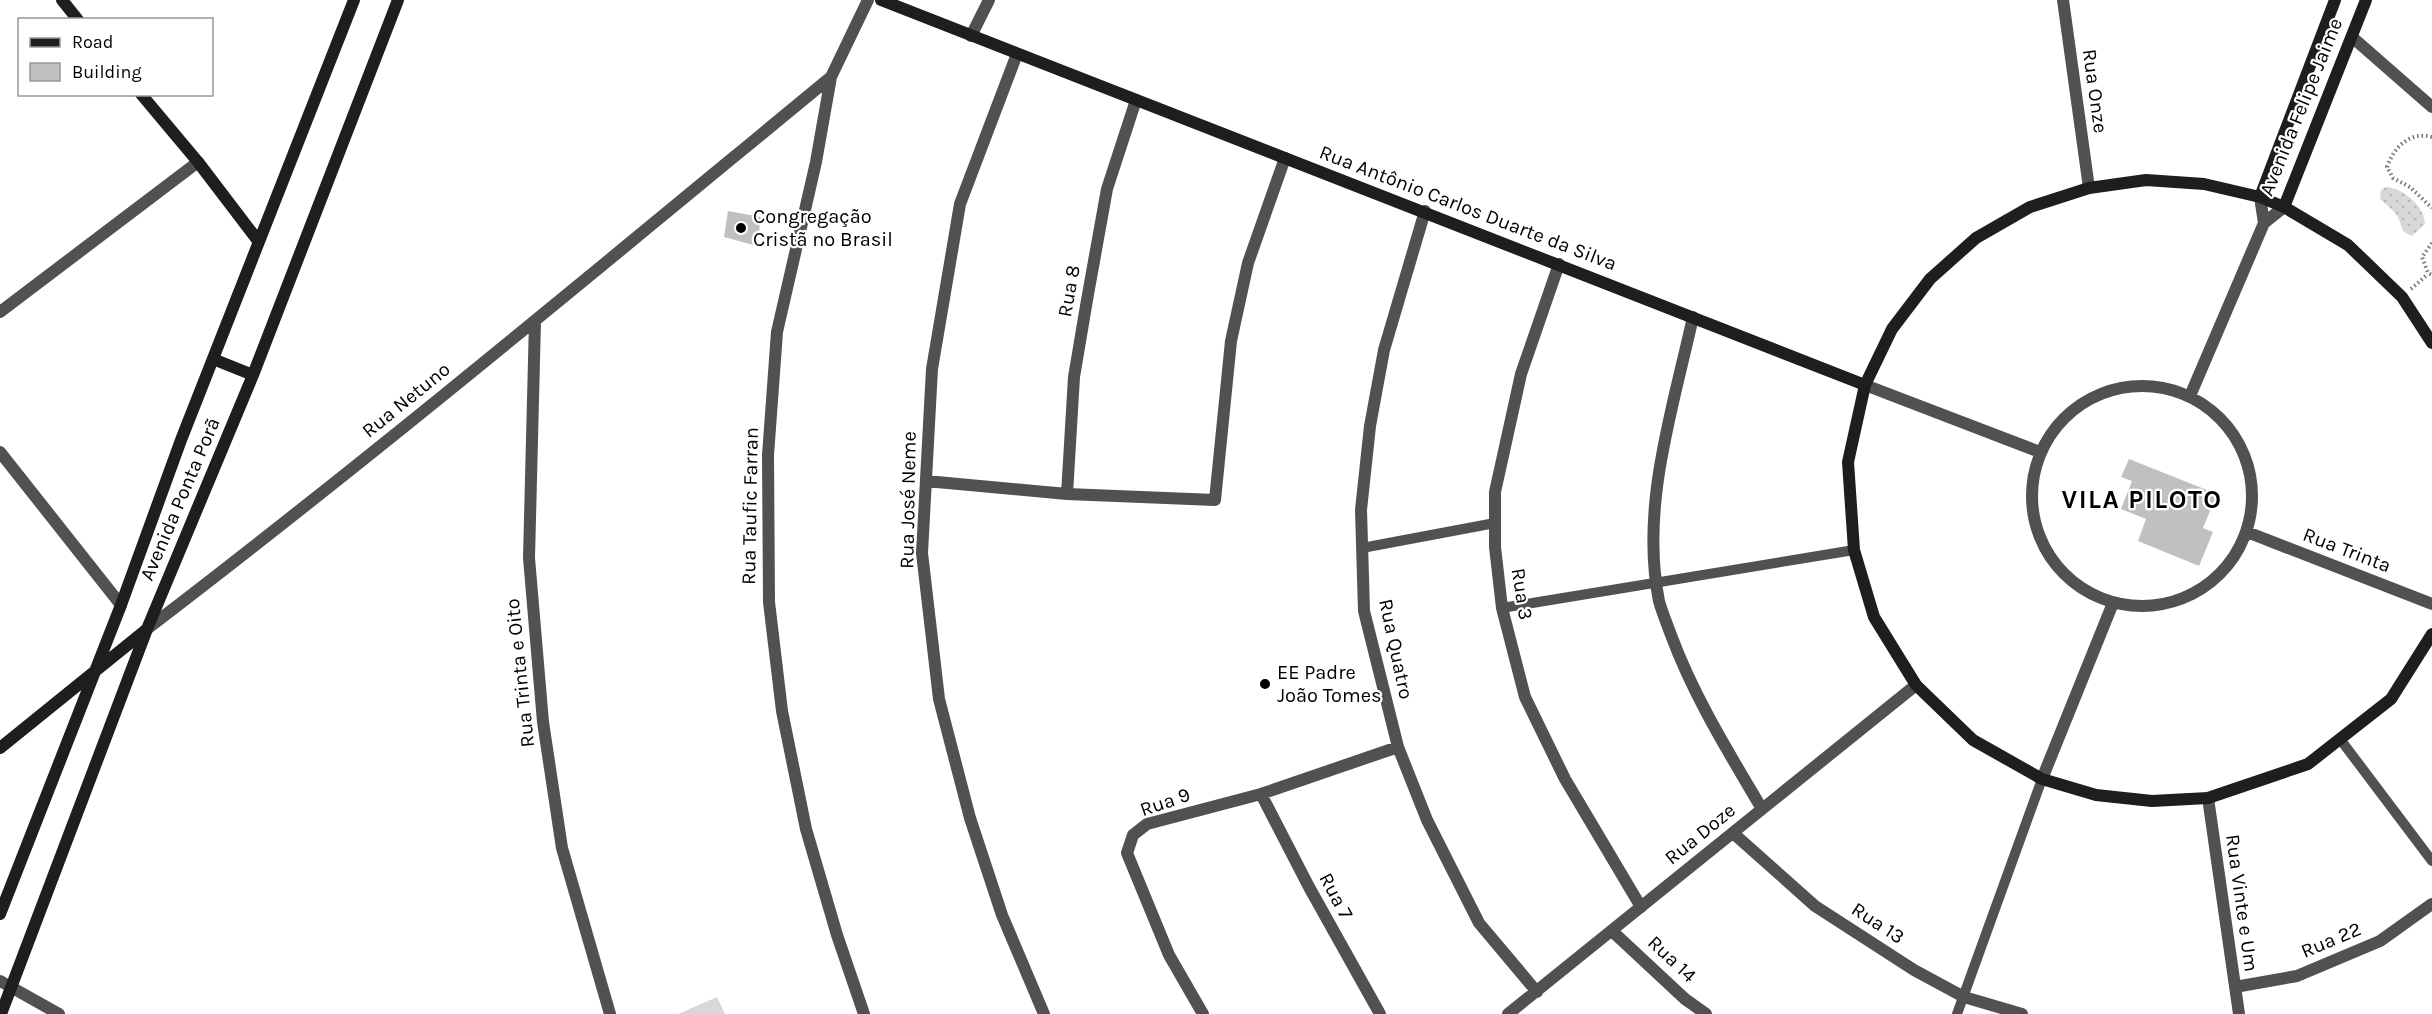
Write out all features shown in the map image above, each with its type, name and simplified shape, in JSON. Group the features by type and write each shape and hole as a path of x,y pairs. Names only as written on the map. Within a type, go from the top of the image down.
{"street":[{"path":"62,0 76,18"},
{"name":"Avenida Ponta Porã","path":"0,914 121,605 213,359 354,0"},
{"name":"Avenida Ponta Porã","path":"1,1014 5,985 147,629 253,375 398,0"},
{"name":"Rua Taufic Farran","path":"864,1014 837,935 806,829 782,711 769,602 768,455 777,332 816,162 831,77 868,0"},
{"name":"Rua Antônio Carlos Duarte da Silva","path":"881,0 2040,452"},
{"path":"971,36 989,0"},
{"name":"Rua Onze","path":"2062,0 2089,188"},
{"name":"Avenida Felipe Jaime","path":"2264,223 2260,197 2335,0"},
{"name":"Avenida Felipe Jaime","path":"2190,396 2264,223 2284,207 2366,0"},
{"path":"2352,37 2432,107"},
{"name":"Rua José Neme","path":"1017,54 960,204 932,369 922,554 939,699 970,818 1002,915 1044,1014"},
{"name":"Rua Netuno","path":"0,748 535,321 831,77"},
{"path":"143,96 198,162 259,242"},
{"name":"Rua 8","path":"1067,494 1074,377 1087,300 1107,189 1136,100"},
{"path":"926,481 1067,494 1215,500 1231,341 1248,263 1285,158"},
{"path":"0,312 198,162"},
{"path":"2432,343 2402,297 2348,245 2284,207 2260,197 2204,184 2146,180 2089,188 2030,207 1976,238 1930,279 1892,329 1865,385 1848,462 1854,550 1874,617 1916,685 1973,740 2042,779 2096,795 2152,801 2208,798 2308,764 2391,699 2432,634"},
{"name":"Rua Quatro","path":"1425,212 1384,350 1370,426 1361,510 1365,611 1398,747 1427,820 1479,923 1537,992"},
{"name":"Rua 3","path":"1559,264 1521,374 1495,492 1495,547 1502,608 1525,697 1565,779 1641,907"},
{"path":"1693,317 1658,477 1653,542 1659,602 1681,661 1706,712 1762,809"},
{"name":"Rua Trinta e Oito","path":"535,321 529,558 543,722 562,848 610,1014"},
{"path":"213,359 253,375"},
{"path":"2156,386 2190,396 2217,414 2237,439 2250,469 2253,500 2247,532 2232,561 2208,585 2199,590 2179,600 2146,606 2113,603 2079,586 2052,560 2039,535 2035,526 2031,489 2040,452 2059,422 2087,400 2120,387 2156,386"},
{"path":"0,452 121,605"},
{"name":"Rua Trinta","path":"2247,532 2432,604"},
{"path":"2042,779 2113,603"},
{"name":"Rua Doze","path":"1508,1014 1916,685"},
{"name":"Rua 9","path":"1203,1014 1169,954 1127,853 1133,835 1147,824 1261,794 1398,747"},
{"name":"Rua 7","path":"1261,794 1309,887 1380,1014"},
{"name":"Rua Vinte e Um","path":"2208,798 2239,1014"},
{"name":"Rua 13","path":"1732,833 1815,906 1914,970 1965,997 2022,1014"},
{"name":"Rua 22","path":"2235,987 2297,976 2380,941 2432,904"},
{"name":"Rua 14","path":"1612,930 1685,999 1707,1014"},
{"path":"5,985 58,1014"}],"lane":[{"path":"1362,548 1496,523"},
{"path":"1502,608 1854,550"},
{"path":"2340,739 2432,861"},
{"path":"1957,1014 2042,779"}],"path":[{"path":"2432,137 2422,134 2405,141 2392,153 2387,167 2393,178 2410,187 2432,208"},
{"path":"2402,297 2430,274 2422,257 2432,243"}],"shaded area":[{"path":"2386,187 2406,194 2421,211 2425,224 2412,236 2405,232 2395,213 2380,199 2381,190"},
{"path":"717,997 725,1014 678,1014"}],"building":[{"name":"Congregação Cristã no Brasil","path":"728,211 761,217 757,246 724,237"},
{"path":"2129,459 2217,494 2203,528 2213,532 2199,566 2138,541 2146,519 2121,509 2132,481 2121,477"}],"place":[{"name":"Congregação Cristã no Brasil","path":"741,228"},
{"name":"EE Padre João Tomes","path":"1265,684"}],"district":[{"name":"VILA PILOTO","path":"2142,499"}]}
